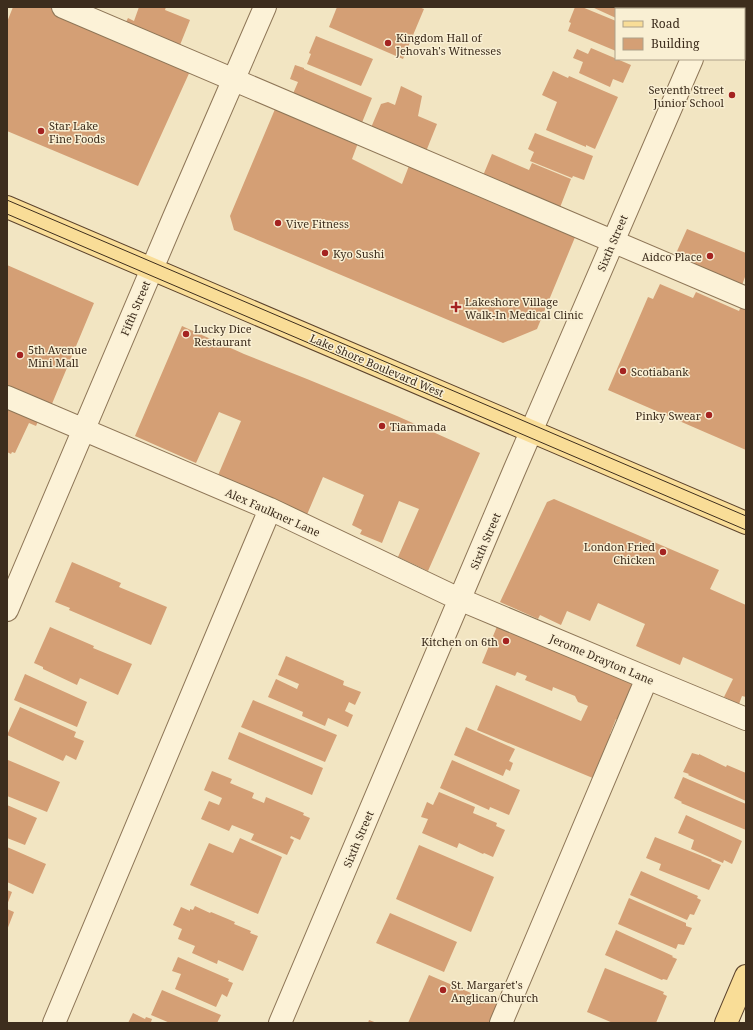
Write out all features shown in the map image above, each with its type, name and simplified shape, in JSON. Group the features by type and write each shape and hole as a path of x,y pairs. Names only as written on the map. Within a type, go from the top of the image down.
{"main road":[{"name":"Lake Shore Boulevard West","path":"7,207 746,523"},
{"path":"726,1023 746,976"}],"street":[{"path":"64,7 746,298"},
{"name":"Fifth Street","path":"7,610 265,7"},
{"name":"Sixth Street","path":"280,1023 459,599 692,60"},
{"name":"Alex Faulkner Lane","path":"7,397 270,509 459,599"},
{"path":"54,1023 270,509"},
{"name":"Jerome Drayton Lane","path":"459,599 746,718"},
{"path":"501,1023 647,678"}],"building":[{"path":"13,7 53,7 191,69 138,186 7,131 7,22"},
{"path":"139,7 166,7 165,10 190,20 180,45 171,41 170,45 124,26 128,18 134,21"},
{"name":"Kingdom Hall of Jehovah's Witnesses","path":"337,7 419,7 424,9 403,59 329,27"},
{"path":"575,7 582,7 615,21 615,51 568,31 571,23 569,22"},
{"path":"592,7 648,7 615,8 615,18"},
{"path":"316,36 373,59 361,86 307,64 311,54 309,53"},
{"path":"591,48 615,58 615,60 619,60 631,65 623,83 613,79 610,87 579,73 583,62 573,58 577,49 588,54"},
{"path":"295,65 372,98 361,125 292,96 298,82 290,79"},
{"path":"553,71 568,78 569,76 618,97 595,149 586,145 586,147 546,130 557,102 542,95"},
{"path":"401,86 422,96 418,116 437,124 425,154 370,130 381,104 388,102 395,105"},
{"path":"278,102 358,143 352,159 402,184 412,158 472,186 470,193 545,223 578,230 537,329 503,343 234,230 230,216"},
{"path":"535,133 593,156 584,180 573,176 572,178 530,161 534,152 528,149"},
{"path":"492,154 529,170 532,163 571,179 559,210 482,178"},
{"name":"Aidco Place","path":"687,229 746,253 746,278 745,277 741,288 673,260"},
{"path":"7,265 94,303 49,411 7,394"},
{"path":"660,284 693,298 696,292 739,311 743,302 746,303 746,450 608,390 648,297 653,299"},
{"path":"182,326 244,354 397,416 480,453 428,571 398,557 419,509 399,501 382,543 360,534 362,530 352,525 364,495 323,477 306,517 216,480 241,421 219,412 196,463 135,436"},
{"path":"7,403 40,417 36,426 29,423 15,453 12,452 11,454 7,452"},
{"path":"554,499 719,570 710,589 746,605 746,697 742,696 739,704 724,697 733,679 683,657 680,665 636,646 645,624 598,603 590,621 567,611 561,625 540,615 538,619 500,602 547,502"},
{"path":"72,562 121,583 119,587 167,607 151,645 69,610 70,608 55,602"},
{"path":"498,624 643,684 626,723 616,719 610,734 618,738 600,781 477,730 496,685 581,721 588,706 578,702 575,696 553,687 552,691 525,680 527,676 517,672 515,676 482,663"},
{"path":"50,627 94,646 93,648 132,664 118,695 80,678 77,685 43,669 43,667 34,663"},
{"path":"286,656 344,681 343,685 361,692 355,705 349,702 345,711 353,715 348,727 328,718 325,726 302,716 303,712 268,697 276,679 297,689 299,684 278,675"},
{"path":"25,674 87,702 77,727 14,700"},
{"path":"253,700 337,735 325,762 241,727"},
{"path":"20,707 76,732 74,737 84,741 76,760 66,755 63,761 7,735"},
{"path":"466,727 515,749 509,761 513,763 510,771 506,769 503,776 454,755"},
{"path":"239,732 323,768 312,795 228,759"},
{"path":"692,753 699,754 726,767 727,765 746,773 746,801 683,772"},
{"path":"8,760 60,782 47,812 7,796"},
{"path":"452,760 520,790 509,815 490,807 489,810 440,788"},
{"path":"212,771 232,779 230,783 254,793 252,798 264,803 266,797 304,813 303,815 310,818 300,840 291,836 290,838 294,840 287,855 251,840 254,834 232,825 229,831 201,819 209,801 219,805 222,798 204,790"},
{"path":"683,777 746,804 746,830 681,803 682,802 674,798"},
{"path":"439,792 475,807 473,813 497,823 496,826 505,830 493,857 459,843 457,848 422,833 428,819 421,817 427,802 433,805"},
{"path":"7,805 37,818 25,845 7,838"},
{"path":"686,815 742,841 732,864 724,860 723,863 691,849 694,840 678,833"},
{"path":"655,837 721,865 709,890 659,870 661,864 646,858"},
{"path":"240,838 282,857 258,914 190,885 209,843 233,853"},
{"path":"419,845 494,877 471,932 396,899"},
{"path":"7,847 46,864 33,894 7,882"},
{"path":"641,871 698,896 697,898 701,900 694,915 690,914 687,920 630,895"},
{"path":"7,890 12,892 7,905"},
{"path":"629,898 686,923 686,926 692,928 684,945 678,944 676,949 618,924"},
{"path":"195,906 235,922 234,924 251,931 250,933 258,936 243,971 218,960 217,964 192,953 195,946 178,939 182,929 173,925 181,907 190,911 190,909 193,910"},
{"path":"7,909 14,912 7,930"},
{"path":"390,913 457,942 444,972 376,943"},
{"path":"616,930 677,959 667,980 662,980 605,955"},
{"path":"178,957 229,979 228,981 233,983 227,997 222,994 216,1007 175,989 181,974 172,971"},
{"path":"605,968 664,992 663,994 667,996 656,1023 613,1023 587,1012"},
{"name":"St. Margaret's Anglican Church","path":"429,975 499,1005 491,1023 408,1023"},
{"path":"162,990 221,1015 217,1023 170,1023 151,1015"},
{"path":"133,1013 145,1019 146,1017 152,1019 151,1022 153,1023 128,1023"},
{"path":"369,1020 377,1023 368,1023"}],"tram line":[{"path":"7,200 746,516"},
{"path":"7,214 746,530"}],"place":[{"name":"Kingdom Hall of Jehovah's Witnesses","path":"388,43"},
{"name":"Seventh Street Junior School","path":"732,95"},
{"name":"Star Lake Fine Foods","path":"41,131"},
{"name":"Vive Fitness","path":"278,223"},
{"name":"Kyo Sushi","path":"325,253"},
{"name":"Aidco Place","path":"710,256"},
{"name":"Lakeshore Village Walk-In Medical Clinic","path":"456,307"},
{"name":"Lucky Dice Restaurant","path":"186,334"},
{"name":"5th Avenue Mini Mall","path":"20,355"},
{"name":"Scotiabank","path":"623,371"},
{"name":"Pinky Swear","path":"709,415"},
{"name":"Tiammada","path":"382,426"},
{"name":"London Fried Chicken","path":"663,552"},
{"name":"Kitchen on 6th","path":"506,641"},
{"name":"St. Margaret's Anglican Church","path":"443,990"}]}
